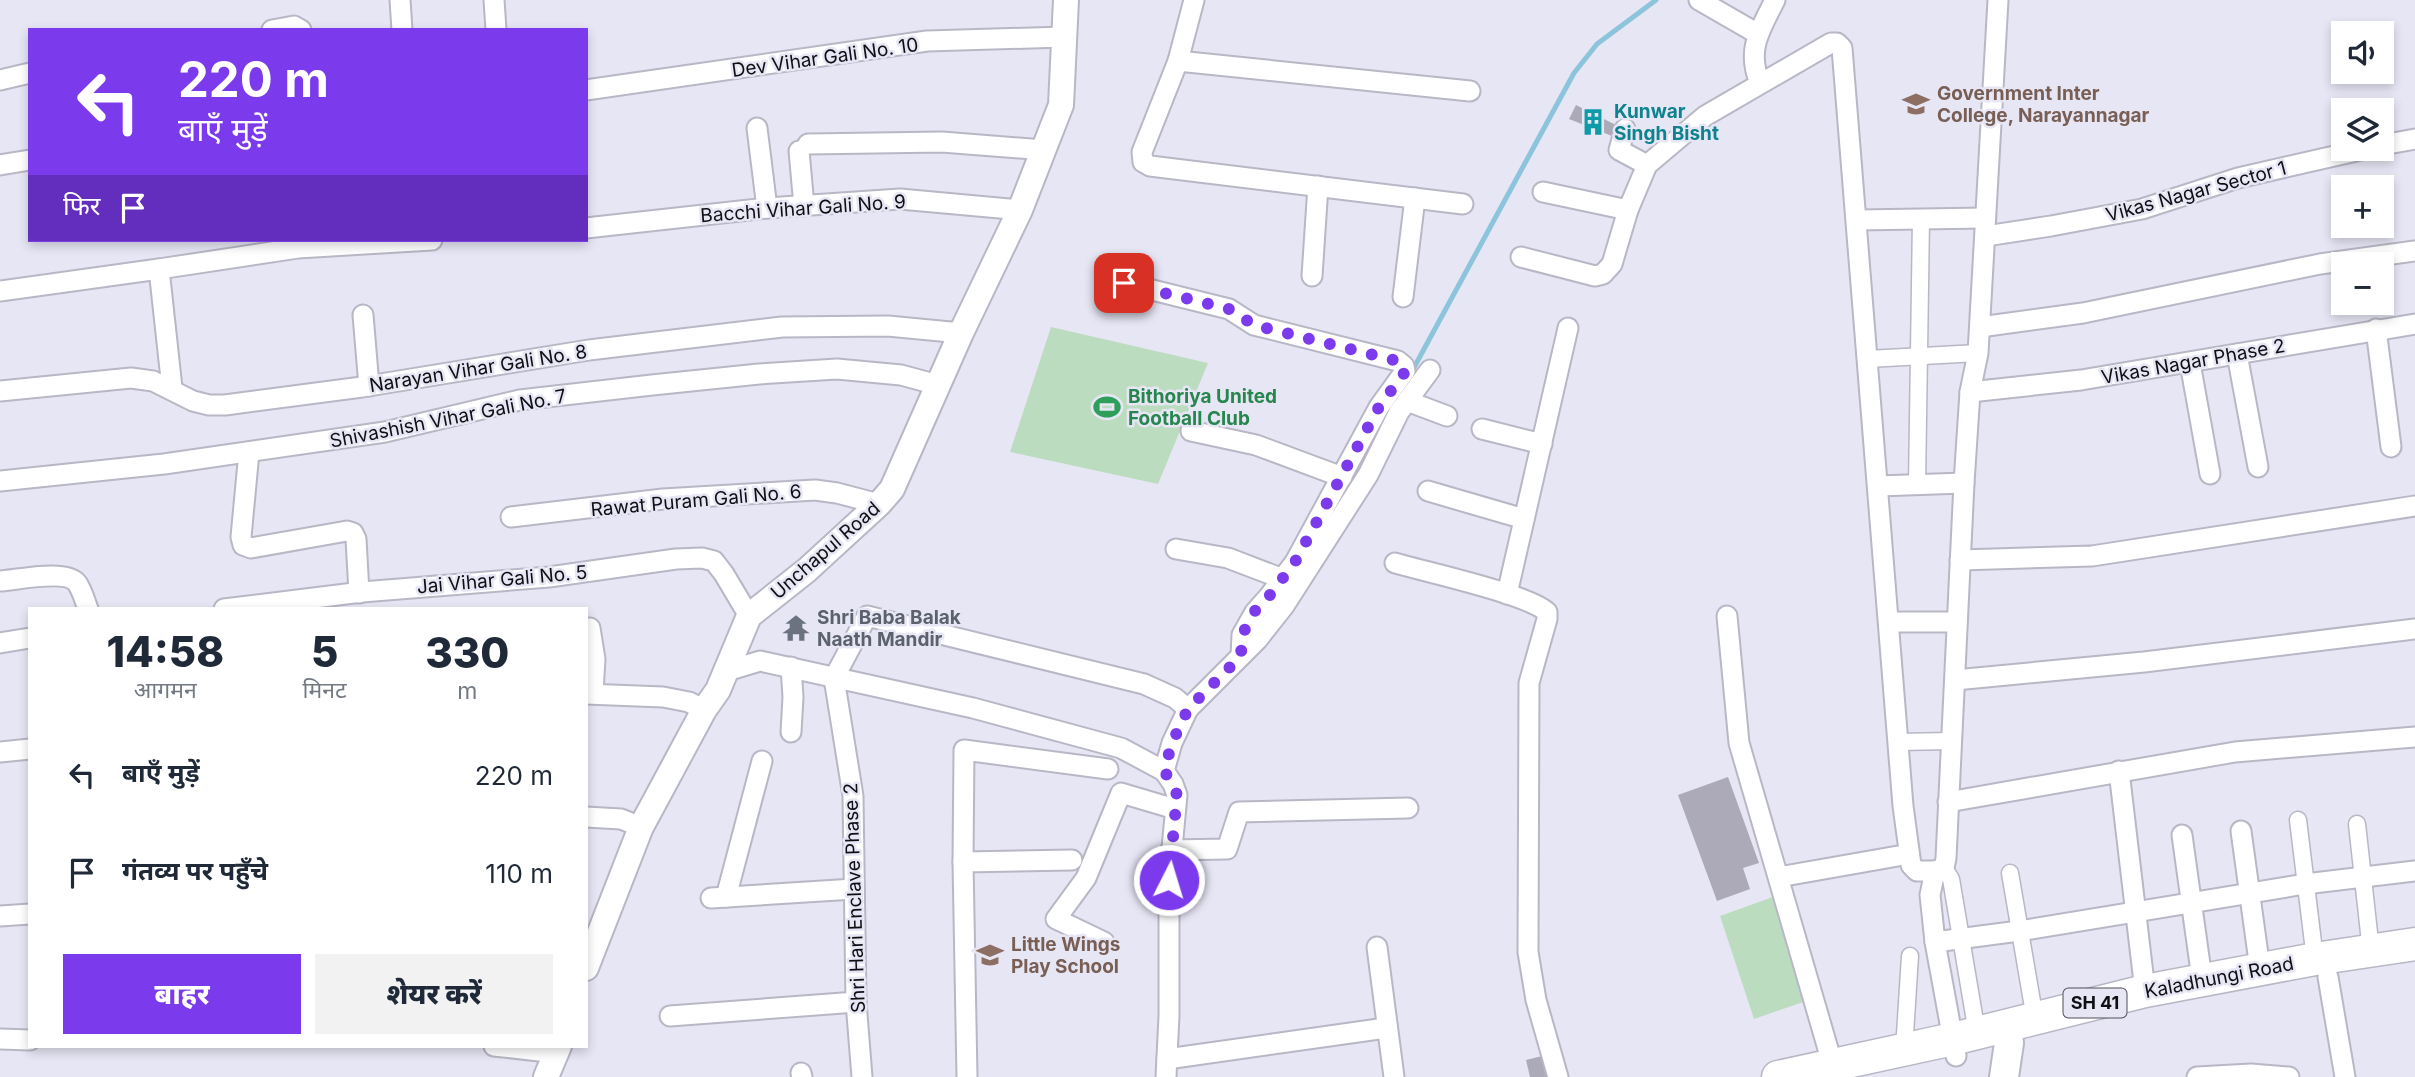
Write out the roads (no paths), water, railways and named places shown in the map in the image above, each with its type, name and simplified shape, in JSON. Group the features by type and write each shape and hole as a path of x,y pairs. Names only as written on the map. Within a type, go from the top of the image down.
{"main road":[{"name":"Kaladhungi Road","path":"2017,1029 2206,998 2322,968 2371,951 2415,944"},
{"name":"Kaladhungi Road","path":"1864,1077 1962,1042 2017,1029 2145,991 2202,979 2260,969 2415,962"},
{"path":"2004,1077 2017,1029"},
{"name":"Kaladhungi Road","path":"1779,1077 1835,1071 1904,1049 1962,1042"}],"street":[{"path":"400,0 402,28"},
{"path":"494,0 496,28"},
{"name":"Unchapul Road","path":"588,963 641,827 727,671 749,616 807,570 892,489 961,333 1020,210 1061,105 1066,0"},
{"path":"1194,0 1178,61 1142,152 1143,162 1150,166 1463,204"},
{"path":"1699,0 1758,34"},
{"path":"1760,83 1753,59 1758,34 1775,0"},
{"path":"1962,1042 1935,942 1930,886 1940,869 1948,802 1964,483 1970,392 1980,327 1998,0"},
{"name":"Dev Vihar Gali No. 10","path":"588,90 927,41 1064,37"},
{"path":"1521,257 1595,276 1603,274 1612,264 1628,210 1647,165 1705,116 1831,43 1837,43 1842,48 1889,622 1896,742 1911,865 1917,871 1940,869 1951,880 1961,939 1962,1042"},
{"path":"1178,61 1470,91"},
{"path":"0,80 28,73"},
{"path":"757,128 767,208"},
{"path":"1625,129 1619,150 1647,165"},
{"path":"2394,143 2415,139"},
{"path":"804,206 804,148 942,142 1044,150"},
{"name":"Vikas Nagar Sector 1","path":"1857,220 1921,219 1985,227 2051,226 2143,209 2238,178 2331,157"},
{"path":"0,165 28,160"},
{"path":"1312,276 1318,186"},
{"path":"1543,192 1628,210"},
{"path":"1404,298 1415,198"},
{"name":"Bacchi Vihar Gali No. 9","path":"588,228 767,208 900,199 1020,210"},
{"path":"1917,485 1921,219"},
{"path":"0,291 298,248 398,242"},
{"path":"1980,327 2083,313 2320,264 2415,251"},
{"path":"159,269 172,388"},
{"path":"1124,283 1229,309 1254,325 1398,361 1404,366 1405,372 1379,407 1315,529 1283,579 1255,611 1242,635 1241,656"},
{"path":"363,314 369,386"},
{"name":"Vikas Nagar Phase 2","path":"1970,392 2081,380 2415,324"},
{"name":"Narayan Vihar Gali No. 8","path":"0,391 131,378 153,381 172,388 193,401 225,405 369,386 589,350 782,327 888,326 961,333"},
{"path":"1507,594 1568,328"},
{"path":"2376,329 2391,447"},
{"path":"1868,359 1978,353"},
{"path":"2237,354 2258,467"},
{"path":"2190,363 2210,474"},
{"name":"Shivashish Vihar Gali No. 7","path":"0,481 164,464 385,432 520,400 746,375 837,369 901,375 938,385"},
{"path":"1164,771 1172,743 1188,709 1258,639 1284,606 1368,475 1394,422 1430,370"},
{"path":"1407,401 1447,416"},
{"path":"1482,429 1542,444"},
{"path":"1191,431 1256,445 1342,477"},
{"path":"249,452 241,537 243,545 251,548 347,531 354,533 359,593"},
{"path":"1878,486 1964,483"},
{"name":"Rawat Puram Gali No. 6","path":"512,517 663,499 815,490 879,504"},
{"path":"1428,491 1524,519"},
{"path":"1960,560 2092,556 2415,506"},
{"path":"1176,549 1228,558 1283,579"},
{"name":"Jai Vihar Gali No. 5","path":"241,607 359,593 549,577 676,559 702,558 714,561 749,616"},
{"path":"1395,563 1507,594 1541,606 1547,612 1529,683 1528,951 1536,1000 1558,1077"},
{"path":"0,581 70,577 78,584 87,607"},
{"path":"834,678 867,616 1144,684 1175,698 1188,709"},
{"path":"1727,616 1739,743 1835,1071"},
{"path":"1889,622 1957,622"},
{"path":"590,628 595,659 590,693 663,697 689,702 704,710"},
{"path":"1955,680 2144,662 2415,629"},
{"path":"0,643 28,638"},
{"path":"727,671 760,661 973,708 1121,748 1164,771 1177,795 1171,850 1167,1068 1386,1028"},
{"path":"791,732 792,667"},
{"name":"Shri Hari Enclave Phase 2","path":"834,678 853,796 856,1002 862,1077"},
{"path":"1948,802 2235,752 2415,737"},
{"path":"1896,742 1952,741"},
{"path":"0,752 28,749"},
{"path":"967,1077 964,750 1108,769"},
{"path":"762,761 718,898 854,889"},
{"path":"2119,771 2145,991"},
{"path":"1104,942 1056,919 1086,878 1121,793 1175,809"},
{"path":"1171,850 1227,849 1239,812 1408,808"},
{"path":"588,817 621,819 641,827"},
{"path":"2298,820 2305,884 2345,1077"},
{"path":"2357,824 2371,951"},
{"path":"2241,831 2260,969"},
{"path":"2182,835 2202,979"},
{"path":"1779,877 1898,856"},
{"path":"963,862 1072,860"},
{"path":"1935,942 2019,931 2305,884 2415,871"},
{"path":"2010,873 2019,931 2017,1029"},
{"path":"0,916 28,914"},
{"path":"1377,947 1394,1077"},
{"path":"1904,1049 1910,956"},
{"path":"670,1016 856,1002"},
{"path":"0,1039 28,1040"},
{"path":"526,1048 558,1050 546,1077"},
{"path":"2197,1077 2251,1074 2289,1077"}],"waterway":[{"path":"1411,373 1574,73 1597,44 1656,0"},
{"path":"1361,461 1389,412"}],"place":[{"name":"Government Inter College, Narayannagar","path":"1916,104"},
{"name":"Kunwar Singh Bisht","path":"1593,122"},
{"name":"Bithoriya United Football Club","path":"1107,407"},
{"name":"Shri Baba Balak Naath Mandir","path":"796,628"},
{"name":"Little Wings Play School","path":"990,955"}]}
